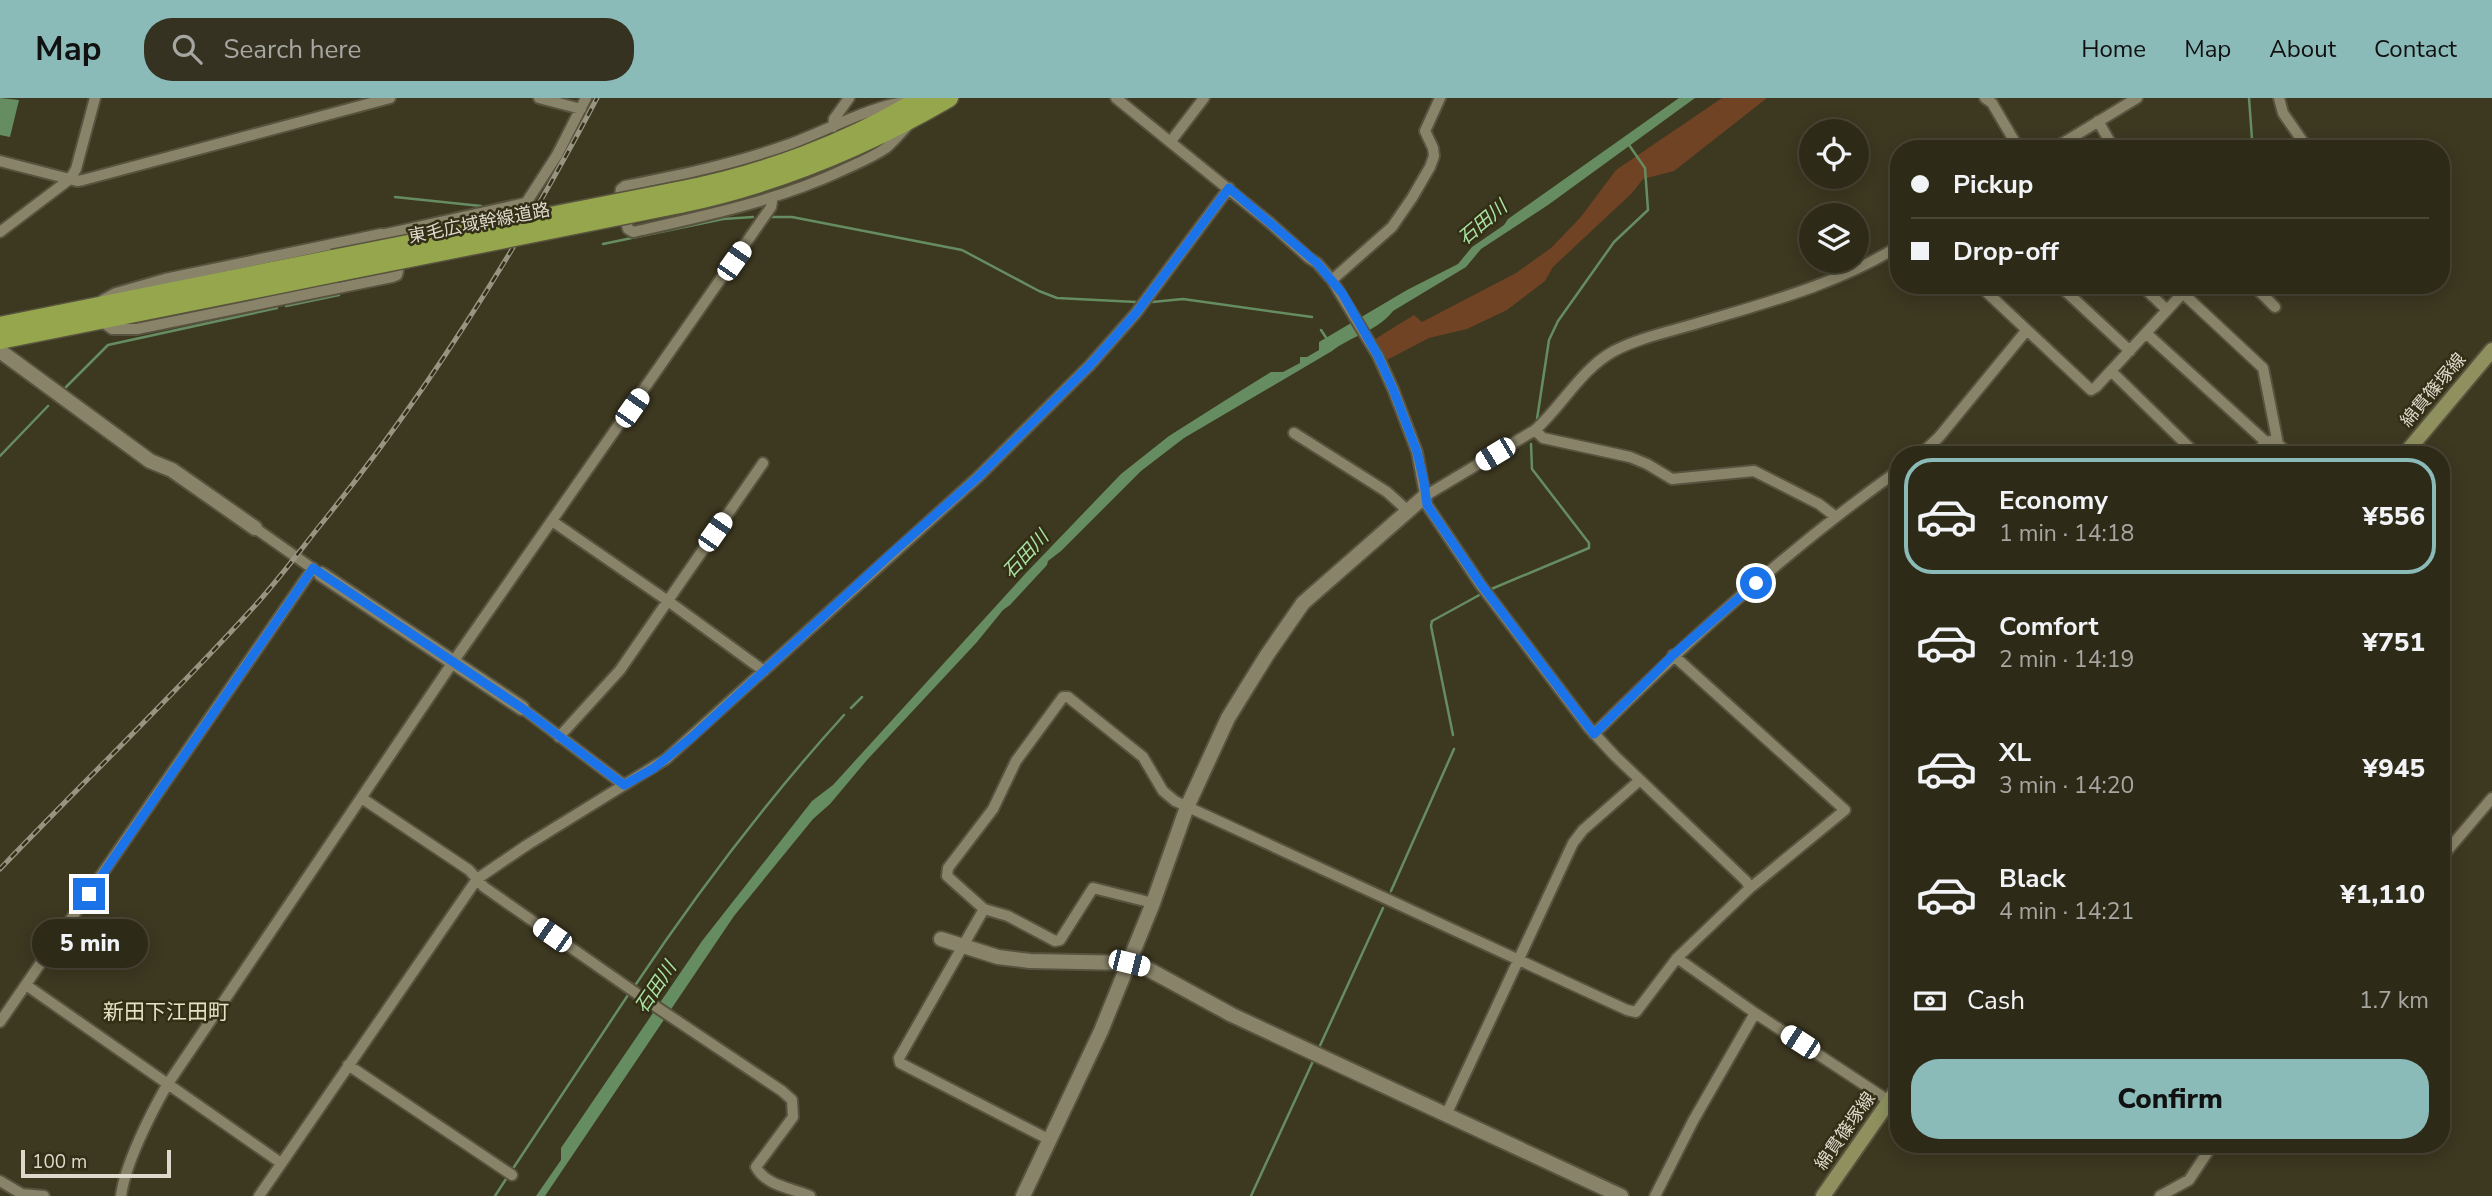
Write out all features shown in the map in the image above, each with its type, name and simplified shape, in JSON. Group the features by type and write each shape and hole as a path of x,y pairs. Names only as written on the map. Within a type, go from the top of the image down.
{"highway":[{"name":"東毛広域幹線道路","path":"0,340 95,315 777,179 871,140 918,106 949,98"},
{"name":"東毛広域幹線道路","path":"0,326 95,315"}],"main road":[{"name":"綿貫篠塚線","path":"2412,446 2492,350"},
{"name":"綿貫篠塚線","path":"1823,1196 1889,1101"}],"street":[{"path":"0,232 70,179 76,169 95,98"},
{"path":"0,160 83,180 390,98"},
{"path":"539,98 580,109"},
{"path":"383,234 393,238 395,243 398,271 397,275 392,277 137,329 112,329 95,315 116,293 158,281 383,234 522,206 538,187 586,98"},
{"path":"833,127 834,119 849,98"},
{"path":"1171,141 1204,98"},
{"path":"1332,280 1392,227 1412,198 1434,156 1425,131 1440,98"},
{"path":"1985,98 1992,103 2014,140"},
{"path":"2067,140 2137,98"},
{"path":"2279,98 2283,113 2302,140"},
{"path":"1121,99 1317,263 1332,280 1389,379 1417,452 1427,505 1486,592 1594,734 1746,881 1750,888"},
{"path":"894,104 918,106 887,147 833,174 773,197 695,218 633,232 628,229 620,196 621,189 625,186 687,174 751,157 894,104"},
{"path":"2098,121 2109,140"},
{"path":"259,1196 477,879 666,759 978,477 1090,365 1136,313 1229,188"},
{"path":"121,1196 140,1141 167,1085 363,799 453,662 771,207 773,197"},
{"path":"1023,1196 1101,1031 1153,903 1187,807 1228,718 1303,603 1425,496 1535,430 1551,416 1588,370 1613,351 1812,288 1869,264 1890,251"},
{"path":"1988,294 2088,388 2094,389 2167,310 2175,294"},
{"path":"2069,294 2130,351"},
{"path":"2183,294 2263,368 2272,441"},
{"path":"2262,294 2275,307"},
{"path":"2152,296 2167,310"},
{"path":"1930,446 2026,331"},
{"path":"2146,333 2279,446"},
{"path":"0,351 150,461 172,470 522,708 624,785"},
{"path":"2111,371 2188,446"},
{"path":"1535,430 1543,438 1640,461 1672,479 1754,471 1819,503 1836,517"},
{"path":"1294,433 1387,492 1408,511"},
{"path":"2266,446 2272,441"},
{"path":"559,737 620,670 763,463"},
{"path":"1594,734 1673,655 1836,517 1890,477"},
{"path":"552,522 764,671"},
{"path":"0,1022 317,571"},
{"path":"1153,903 1093,888 1059,940 1055,941 1008,916 984,909 947,876 948,868 993,809 1016,761 1063,697 1068,697 1138,752 1149,765 1163,791 1187,807 1633,1012 1677,958 1750,888 1845,810 1673,655"},
{"path":"1446,1115 1573,843 1583,830 1640,780"},
{"path":"2450,847 2492,798"},
{"path":"363,799 469,870 484,887 792,1100 794,1112 790,1122 756,1167 760,1173 783,1188 810,1196"},
{"path":"984,909 899,1058 900,1063 1050,1140"},
{"path":"942,939 998,957 1030,961 1129,963 1156,972 1232,1015 1621,1196"},
{"path":"1677,958 1889,1101"},
{"path":"26,985 281,1163"},
{"path":"1655,1196 1693,1121 1755,1013"},
{"path":"348,1065 512,1175"},
{"path":"2160,1196 2189,1180 2207,1153"},
{"path":"0,1181 22,1194 44,1196"}],"shaded area":[{"path":"0,98 19,100 10,137 0,135"},
{"path":"1679,98 1695,98 1548,205 1481,249 1466,267 1393,311 1372,328 1184,438 1141,471 1048,561 830,804 813,819 734,916 545,1196 536,1196 561,1160 561,1148 702,941 812,801 833,785 1025,574 1121,474 1169,436 1229,398 1271,372 1283,372 1300,363 1300,357 1307,357 1319,350 1319,342 1407,290 1458,264 1472,247 1504,225 1508,219"},
{"path":"1722,98 1767,98 1674,171 1643,179 1632,193 1553,267 1545,281 1507,310 1467,329 1429,338 1387,360 1375,339 1414,315 1422,322 1516,273 1551,248 1580,218 1616,170"}],"waterway":[{"path":"2249,98 2252,139"},
{"path":"1537,419 1549,340 1558,321 1614,242 1648,210 1645,168 1629,145"},
{"path":"395,197 481,206"},
{"path":"603,244 723,219 753,217"},
{"path":"772,217 792,217 962,250 1057,298 1136,302"},
{"path":"286,306 339,295"},
{"path":"1152,302 1183,299 1312,317"},
{"path":"66,387 108,345 277,308"},
{"path":"1321,330 1327,339"},
{"path":"0,456 48,406"},
{"path":"1489,590 1589,548 1589,543 1532,469 1531,444"},
{"path":"1453,735 1432,621 1483,593"},
{"path":"851,708 862,697"},
{"name":"石田川","path":"634,987 734,847 844,715"},
{"path":"1391,891 1454,749"},
{"path":"1318,1050 1383,908"},
{"name":"石田川","path":"514,1167 630,992"},
{"path":"1251,1196 1314,1059"},
{"path":"495,1196 506,1179"}],"railway":[{"path":"0,869 251,610 358,477 468,320 567,155 597,98"}],"district":[{"name":"新田下江田町","path":"166,1012"}],"route":[{"path":"89,894 313,568 522,708 624,785 654,768 692,737 978,477 1090,365 1136,313 1229,188 1317,263 1342,293 1378,356 1393,389 1417,452 1427,505 1480,583 1594,734 1673,655 1756,583"}]}
